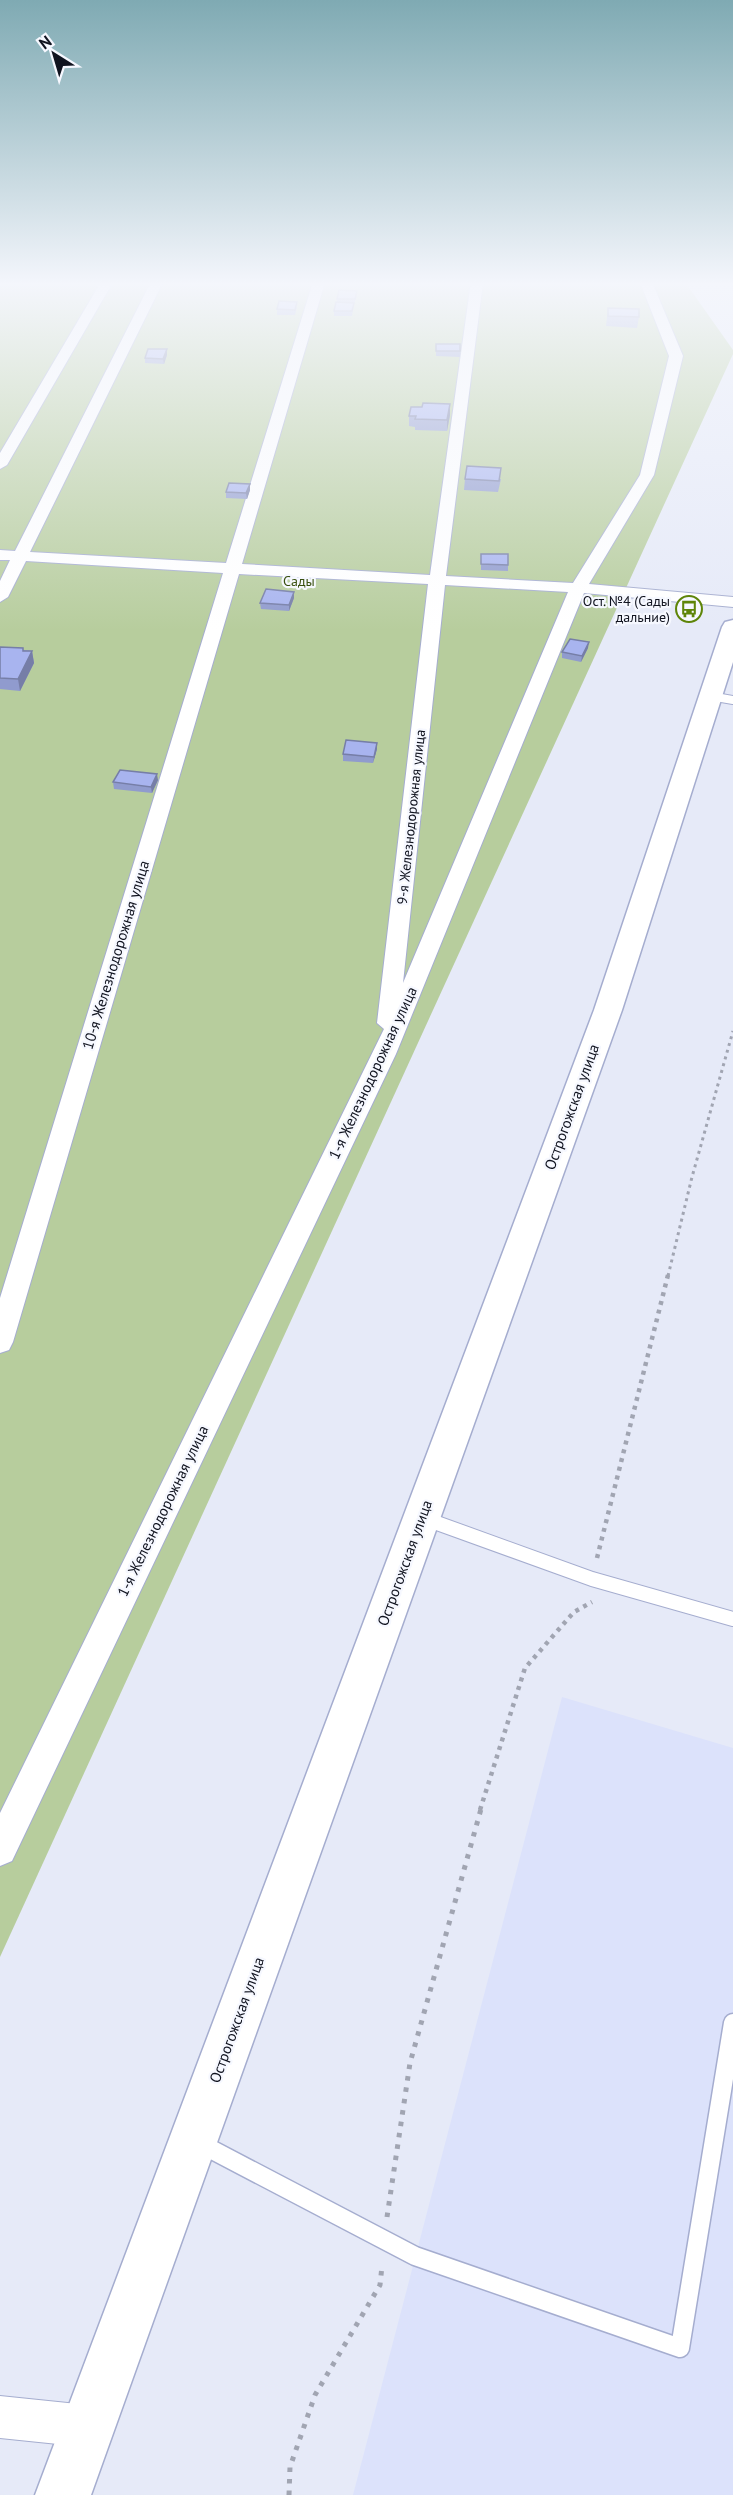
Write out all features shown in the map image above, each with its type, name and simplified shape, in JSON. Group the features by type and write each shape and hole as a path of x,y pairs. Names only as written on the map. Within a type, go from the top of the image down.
{"street":[{"path":"0,465 39,398"},
{"path":"0,597 99,398"},
{"name":"10-я Железнодорожная улица","path":"0,1342 284,398"},
{"name":"9-я Железнодорожная улица","path":"385,1054 437,580 461,398"},
{"name":"1-я Железнодорожная улица","path":"0,1849 385,1054 578,588 647,475 666,398"},
{"path":"0,555 578,588 733,602"},
{"name":"Острогожская улица","path":"63,2495 721,698 733,627"},
{"path":"0,2417 87,2426"}],"lane":[{"path":"422,1517 592,1579 733,1619"},
{"path":"193,2139 415,2256 680,2348 733,2023"}],"path":[{"path":"592,1579 692,1177 733,1031"},
{"path":"289,2495 290,2467 315,2395 380,2285 384,2240 410,2062 478,1817 525,1668 574,1612 617,1586"}],"shaded area":[{"path":"562,1697 733,1748 733,2495 353,2495"}],"green space":[{"name":"Сады","path":"0,398 713,398 0,1957"}],"building":[{"path":"423,403 450,404 447,420 415,419 416,416 409,416 411,407 422,407"},
{"path":"467,466 501,468 499,481 465,479"},
{"path":"229,483 250,484 246,493 226,492"},
{"path":"481,554 508,554 508,565 481,564"},
{"path":"266,589 294,592 289,605 260,603"},
{"path":"570,639 589,642 582,656 562,652"},
{"path":"0,647 23,648 23,651 32,651 18,679 0,678"},
{"path":"346,740 377,743 374,757 343,754"},
{"path":"120,770 157,774 151,787 113,782"}],"place":[{"name":"Ост. №4 (Сады дальние)","path":"689,609"}]}
